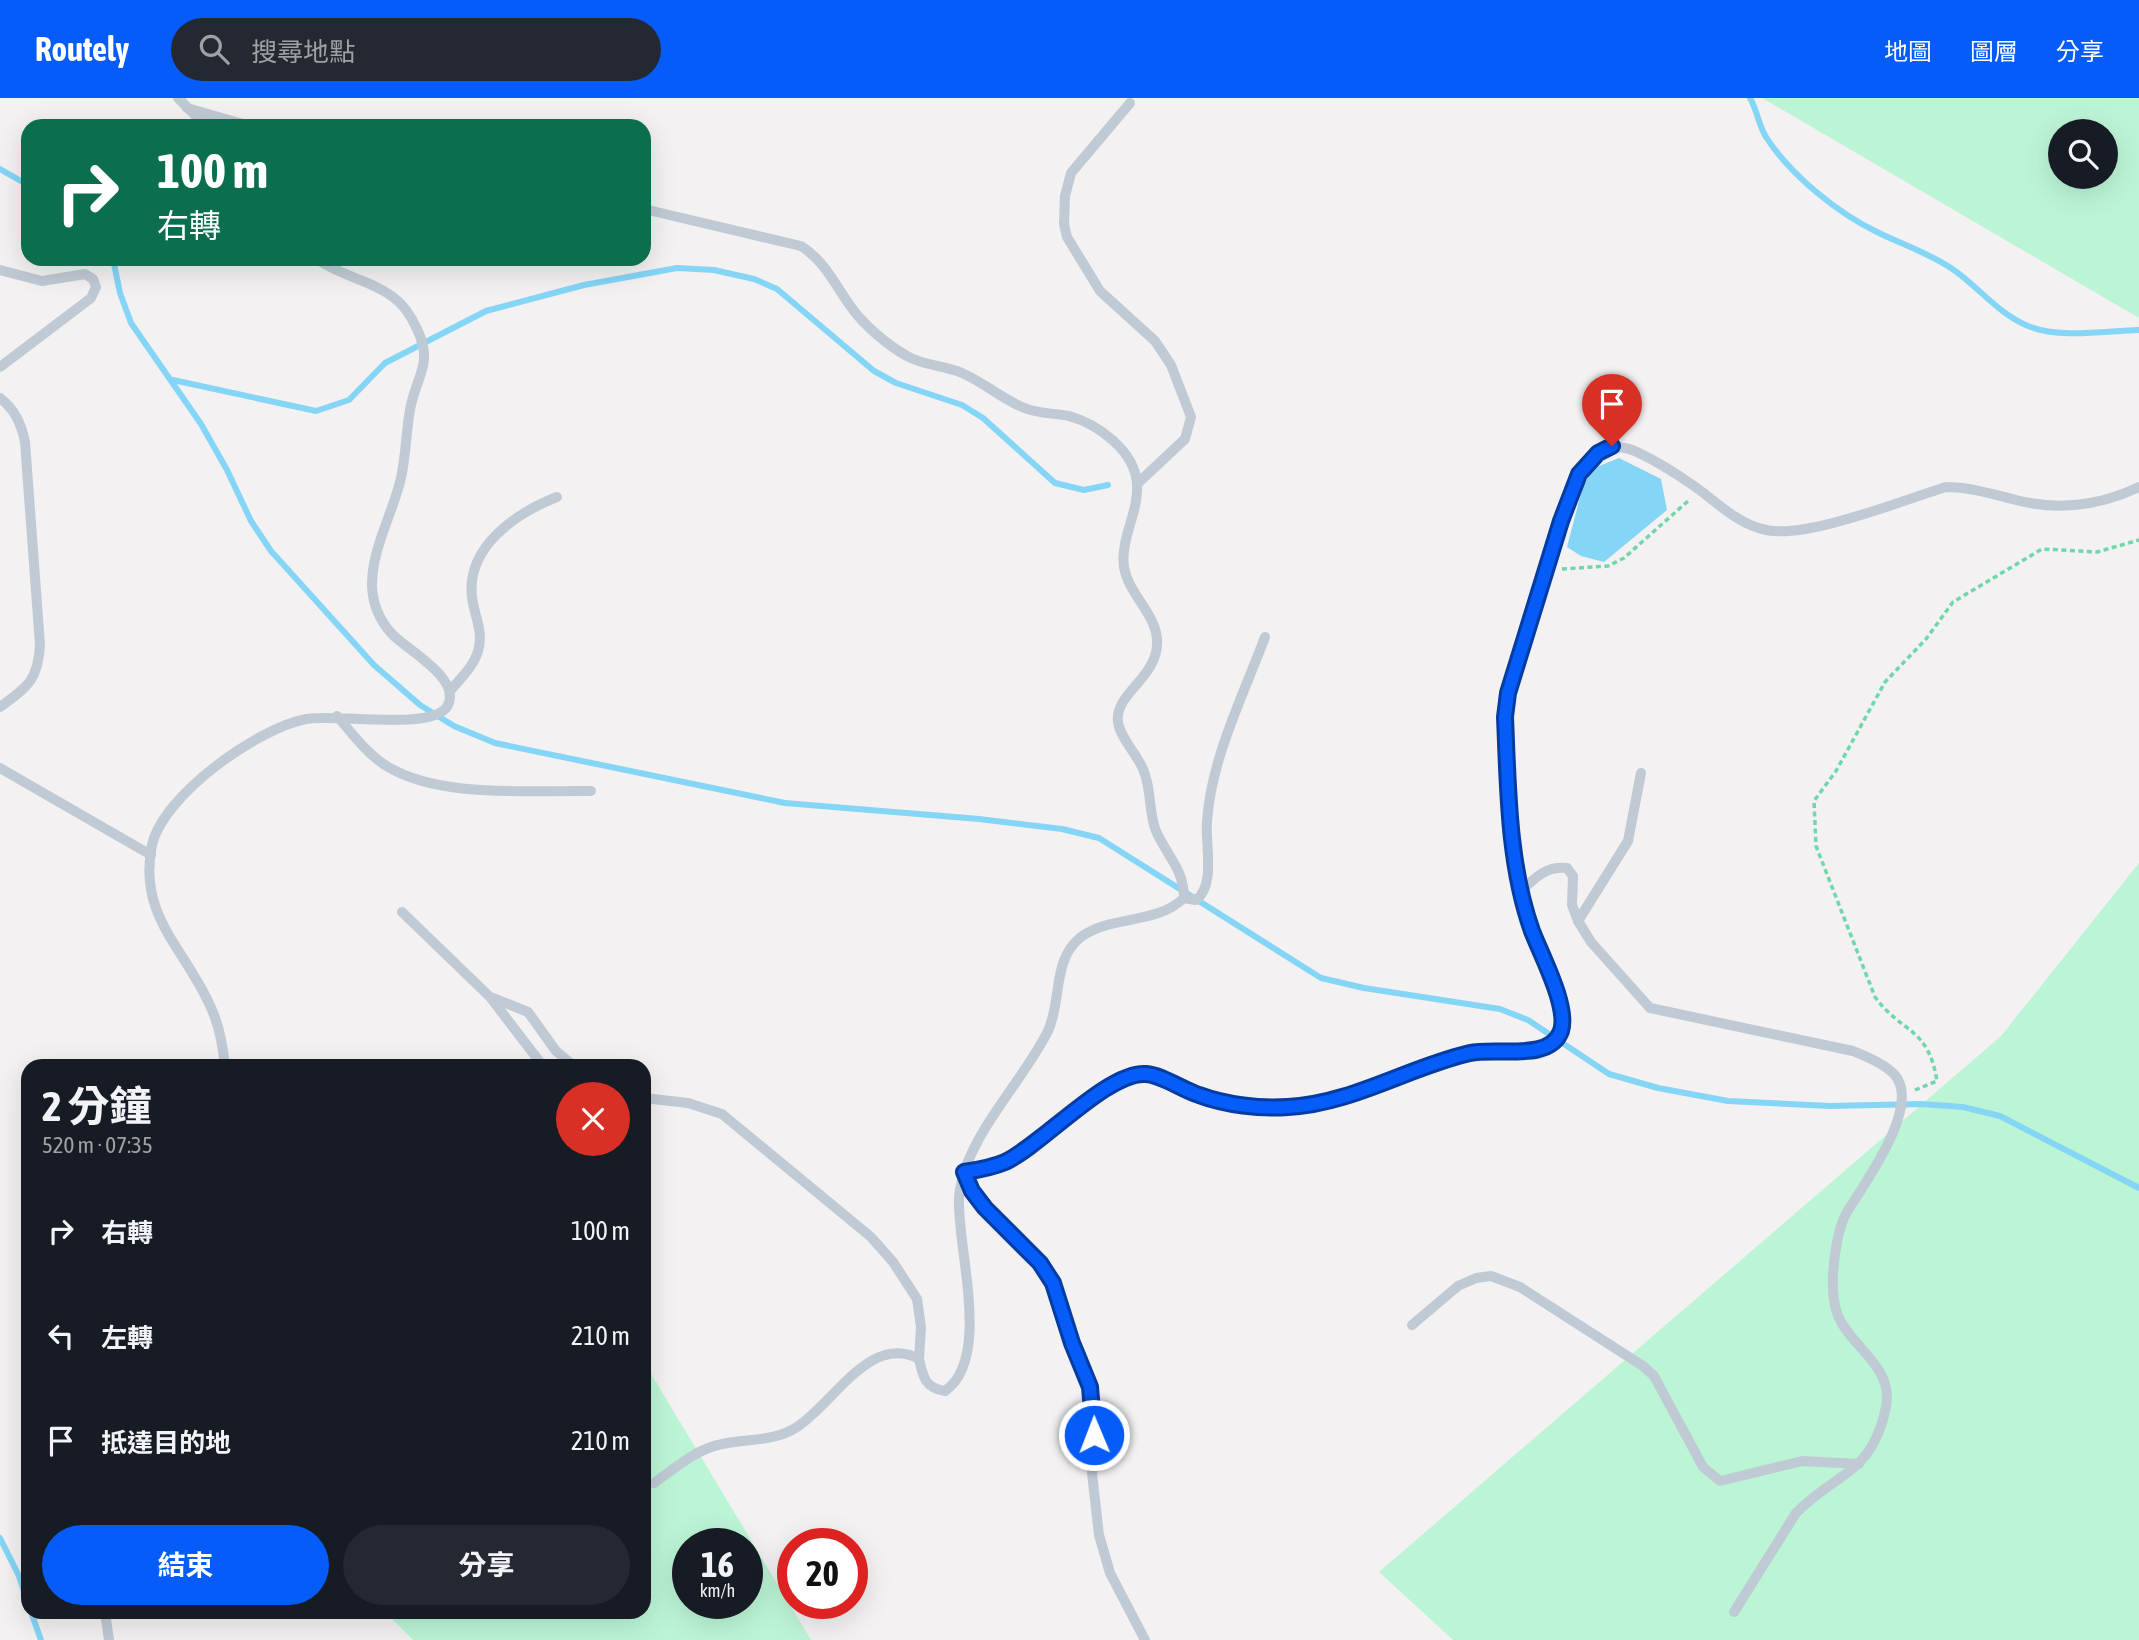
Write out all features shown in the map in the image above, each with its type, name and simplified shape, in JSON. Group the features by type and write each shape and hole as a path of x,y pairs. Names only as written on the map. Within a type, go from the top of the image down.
{"lane":[{"path":"178,98 199,119"},
{"path":"1130,103 1071,173 1065,196 1064,225 1068,237 1100,290 1155,341 1171,365 1192,417 1185,439 1137,484"},
{"path":"187,108 226,119"},
{"path":"651,211 801,246 815,255 853,309 876,333 906,356 959,372 1023,408 1069,416 1090,424 1123,452 1133,468 1137,484 1123,550 1124,570 1157,636 1157,654 1150,671 1119,711 1118,724 1143,768 1156,831 1180,869 1184,882 1184,898"},
{"path":"224,1059 213,1011 155,911 150,891 151,855 162,819 180,795 207,773 281,727 304,719 337,716 428,719 443,712 449,704 450,691 441,675 392,634 381,619 372,589 377,555 402,476 410,410 426,357 425,347 415,323 394,297 331,266"},
{"path":"0,270 42,281 85,274 93,279 96,287 91,298 0,367"},
{"path":"0,398 11,407 20,422 25,442 40,645 38,667 33,679 0,707"},
{"path":"964,1172 1006,1161 1040,1139 1112,1083 1128,1075 1148,1074 1203,1097 1241,1104 1289,1107 1336,1098 1470,1054 1499,1049 1541,1051 1551,1046 1561,1033 1563,1021 1560,1003 1531,928 1517,869 1507,772 1505,717 1508,693 1579,474 1598,453 1612,446 1624,447 1701,491 1739,520 1766,530 1792,531 1946,487 1962,487 2052,507 2081,506 2115,498 2139,487"},
{"path":"450,691 467,671 478,651 480,628 472,596 472,571 483,550 509,522 557,497"},
{"path":"651,1098 688,1103 722,1114 871,1237 893,1262 918,1299 921,1327 919,1359 924,1380 934,1390 945,1391 956,1384 965,1363 969,1297 958,1196 964,1172 984,1130 1048,1030 1065,960 1074,943 1096,931 1161,914 1184,898 1196,900 1205,888 1209,799 1216,771 1265,637"},
{"path":"337,716 385,765 413,777 460,788 591,791"},
{"path":"0,768 151,855"},
{"path":"1578,921 1628,841 1641,773"},
{"path":"1522,890 1539,874 1554,866 1567,868 1573,876 1572,905 1578,921 1591,942 1650,1008 1853,1051 1878,1062 1895,1075 1903,1095 1888,1142 1862,1193 1840,1226 1836,1251 1834,1288 1838,1315 1878,1368 1886,1404 1880,1429 1850,1474 1809,1500 1796,1513 1734,1612"},
{"path":"402,912 490,997 538,1059"},
{"path":"490,997 528,1012 556,1051 566,1059"},
{"path":"964,1172 972,1191 985,1208 1040,1263 1053,1283 1093,1400 1092,1473 1099,1535 1110,1573 1145,1640"},
{"path":"1412,1325 1458,1286 1476,1278 1491,1276 1506,1279 1643,1366 1654,1376 1703,1467 1720,1481 1802,1461 1859,1464"},
{"path":"654,1483 706,1449 720,1444 770,1438 794,1429 813,1415 874,1357 906,1352 919,1359"},
{"path":"106,1619 108,1640"}],"path":[{"path":"1546,569 1608,566 1624,558 1701,491"},
{"path":"1903,1095 1937,1081 1933,1054 1908,1025 1889,1017 1875,997 1816,846 1814,801 1836,771 1885,682 1926,639 1953,602 2042,550 2097,552 2139,540"}],"green space":[{"path":"1762,98 2139,98 2139,318"},
{"path":"2139,863 2139,1640 1453,1640 1379,1572 2001,1036"},
{"path":"651,1374 744,1528 672,1528 672,1619 763,1619 763,1560 777,1583 777,1619 798,1619 811,1640 413,1640 392,1619 651,1619"}],"water":[{"path":"1619,458 1661,479 1667,510 1604,562 1581,556 1567,547 1583,486 1594,468"}],"waterway":[{"path":"1750,98 1766,137 1802,180 1832,205 1864,225 1951,268 2017,321 2054,332 2139,330"},
{"path":"0,169 21,181"},
{"path":"114,266 120,293 131,323 201,424 251,521 271,551 374,665 420,705 454,726 495,743 785,803 979,819 1062,829 1099,838 1321,978 1364,988 1500,1009 1528,1020 1609,1074 1658,1088 1728,1101 1830,1106 1921,1104 1963,1107 2000,1116 2139,1188"},
{"path":"173,380 316,411 349,400 385,363 486,311 584,285 677,268 714,270 754,279 777,289 874,371 896,383 962,405 983,418 1055,483 1084,490 1108,485"},
{"path":"0,1538 21,1582"},
{"path":"34,1619 41,1640"}],"route":[{"path":"1094,1435 1095,1416 1090,1387 1072,1343 1053,1283 1040,1263 985,1208 972,1191 964,1172 983,1170 1006,1161 1040,1139 1112,1083 1128,1075 1148,1074 1203,1097 1241,1104 1289,1107 1336,1098 1470,1054 1499,1049 1541,1051 1551,1046 1561,1033 1563,1021 1560,1003 1531,928 1517,869 1507,772 1505,717 1508,693 1561,521 1579,474 1598,453 1612,446"}]}
